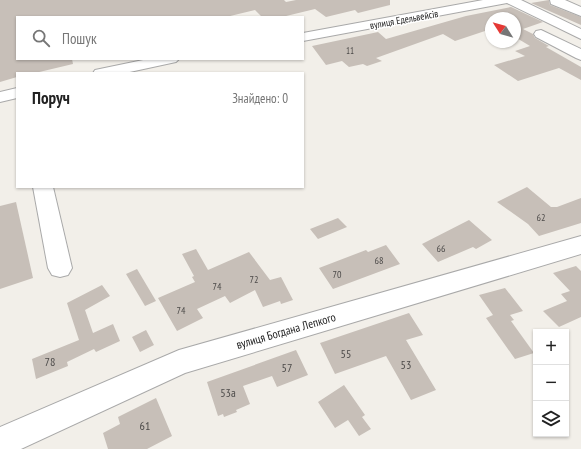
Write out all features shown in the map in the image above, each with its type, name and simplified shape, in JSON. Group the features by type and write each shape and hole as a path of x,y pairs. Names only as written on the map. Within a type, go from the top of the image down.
{"street":[{"name":"вулиця Едельвейсів","path":"304,37 505,0"},
{"path":"510,0 581,35"},
{"path":"556,1 581,12"},
{"path":"558,24 581,15"},
{"path":"541,34 581,55"},
{"path":"559,43 581,35"},
{"path":"106,72 166,60"},
{"path":"0,97 16,93"},
{"path":"43,188 60,268"},
{"name":"вулиця Богдана Лепкого","path":"0,443 179,362 581,245"}],"building":[{"path":"0,0 284,0 286,2 296,0 390,0 390,5 358,13 355,10 326,17 315,9 286,16 261,16 255,10 230,16 16,16 16,60 72,60 73,64 39,72 16,72 16,77 0,82"},
{"path":"549,0 550,5 581,17 581,25 531,3"},
{"path":"511,7 543,22 523,29 533,34 535,38 549,46 546,47 581,67 581,80 559,68 518,81 494,65 525,56 515,51 530,46 521,41 521,12 486,12"},
{"path":"485,12 485,31 455,41 443,34 376,58 382,61 367,66 363,64 349,67 342,61 326,65 312,46 378,32 386,39 466,16"},
{"path":"527,187 551,207 557,207 581,198 581,223 539,236 528,224 497,202"},
{"path":"16,202 33,278 0,289 0,206"},
{"path":"338,218 347,227 318,239 310,229"},
{"path":"469,220 492,240 476,249 473,247 438,262 422,244"},
{"path":"386,245 400,264 333,289 319,268 366,250 368,252"},
{"path":"196,249 208,270 249,252 270,280 281,277 293,300 281,304 280,301 263,307 255,290 230,303 225,296 197,309 203,318 177,331 158,298 195,282 192,277 194,276 182,254"},
{"path":"576,266 581,271 581,317 559,327 543,311 567,301 561,294 570,291 553,273"},
{"path":"137,269 156,301 145,306 126,274"},
{"path":"102,285 110,296 85,310 93,333 113,324 120,341 96,352 94,349 67,362 68,366 36,379 32,359 79,340 67,303"},
{"path":"505,288 523,311 510,315 514,320 511,321 533,353 515,359 486,318 493,315 479,295"},
{"path":"409,313 423,335 406,340 436,390 411,400 386,356 335,374 320,343"},
{"path":"146,330 154,345 140,352 132,337"},
{"path":"296,350 308,375 277,387 272,376 243,386 250,404 236,410 237,412 224,417 223,414 218,416 207,382"},
{"path":"344,385 365,415 362,417 371,429 359,436 348,420 335,428 318,402"},
{"path":"156,398 172,436 147,449 108,449 103,433 120,424 118,417"}]}
